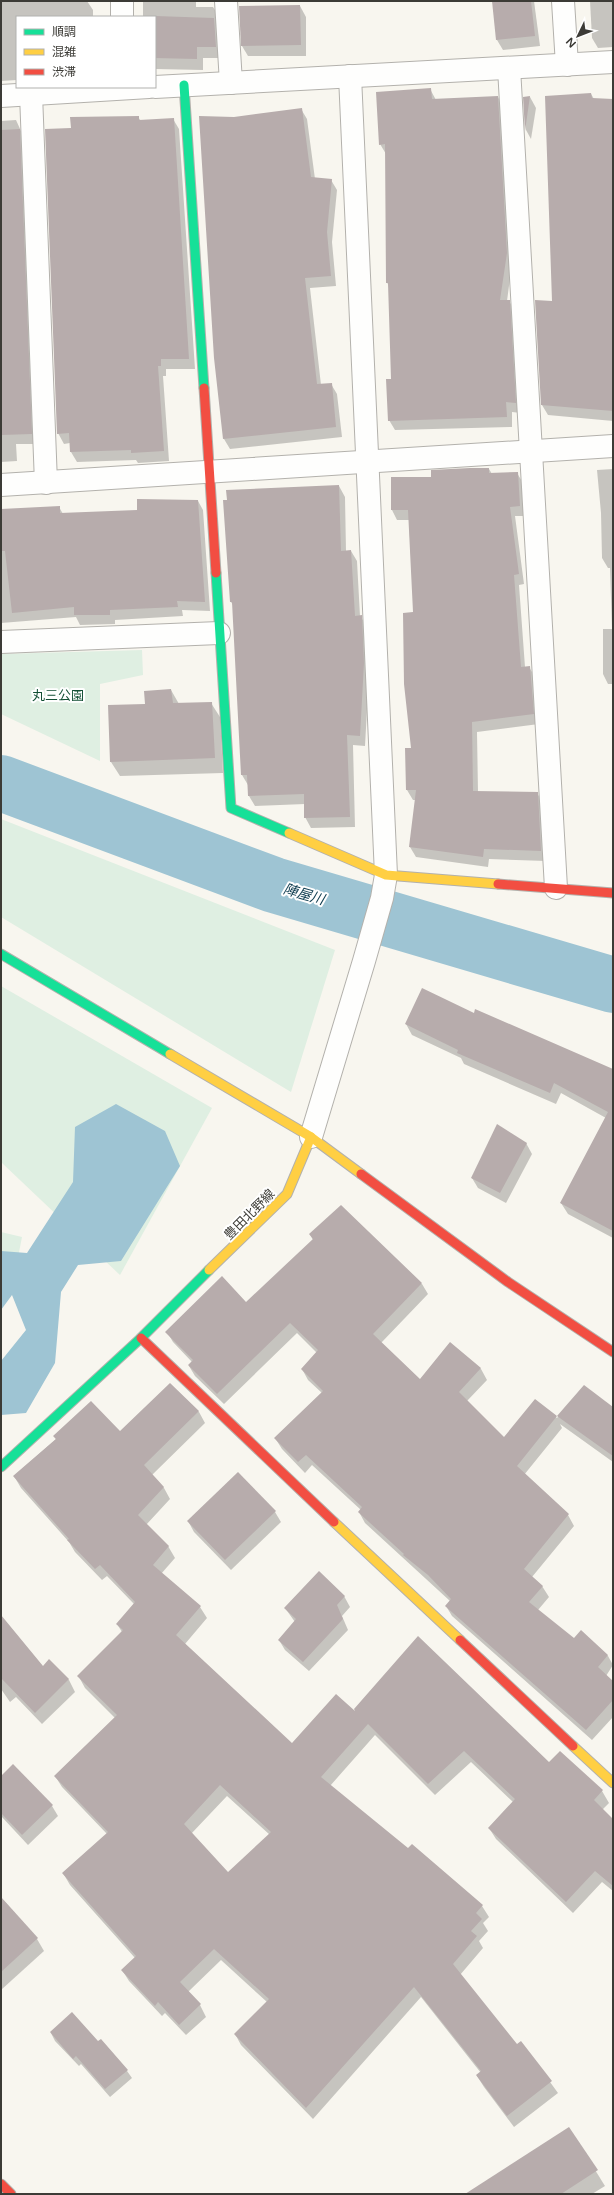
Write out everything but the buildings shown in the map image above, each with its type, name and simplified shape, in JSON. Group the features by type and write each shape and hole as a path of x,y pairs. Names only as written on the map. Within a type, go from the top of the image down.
{"street":[{"path":"122,1 122,16"},
{"path":"226,1 231,83"},
{"path":"563,1 567,64"},
{"path":"156,87 613,62"},
{"path":"509,68 556,888"},
{"path":"311,1137 364,961 382,898 386,875 350,76"},
{"path":"184,85 231,808 386,875 613,893"},
{"path":"1,96 126,88"},
{"path":"31,94 46,483"},
{"path":"1,486 613,446"},
{"path":"1,642 219,633"},
{"path":"1,954 311,1137 508,1282 613,1352"},
{"name":"豊田北野線","path":"1,1467 141,1338 287,1194 311,1137"},
{"path":"141,1338 303,1493 613,1783"},
{"path":"1,2184 12,2194"}],"green space":[{"name":"丸三公園","path":"142,650 143,675 100,684 100,761 1,714 1,654"},
{"path":"1,819 335,950 291,1092 1,917"},
{"path":"1,986 212,1108 120,1275 1,1162"},
{"path":"1,1232 22,1237 12,1288 1,1285"}],"water":[{"path":"116,1104 165,1131 180,1166 121,1261 78,1265 61,1292 55,1363 26,1413 1,1415 1,1361 26,1330 12,1295 1,1310 1,1251 27,1253 73,1182 75,1127"}],"waterway":[{"name":"陣屋川","path":"1,783 274,885 613,985"}],"traffic: fast":[{"path":"184,85 204,388"},
{"path":"216,573 231,808 289,833"},
{"path":"1,954 170,1054"},
{"path":"1,1467 141,1338 209,1270"}],"traffic: slow":[{"path":"289,833 386,875 498,884"},
{"path":"170,1054 311,1137 361,1174"},
{"path":"209,1270 287,1194 311,1137"},
{"path":"334,1522 460,1640"},
{"path":"573,1746 613,1783"}],"traffic: jam":[{"path":"204,388 216,573"},
{"path":"498,884 613,893"},
{"path":"361,1174 508,1282 613,1352"},
{"path":"141,1338 334,1522"},
{"path":"460,1640 573,1746"},
{"path":"1,2184 11,2194"}]}
